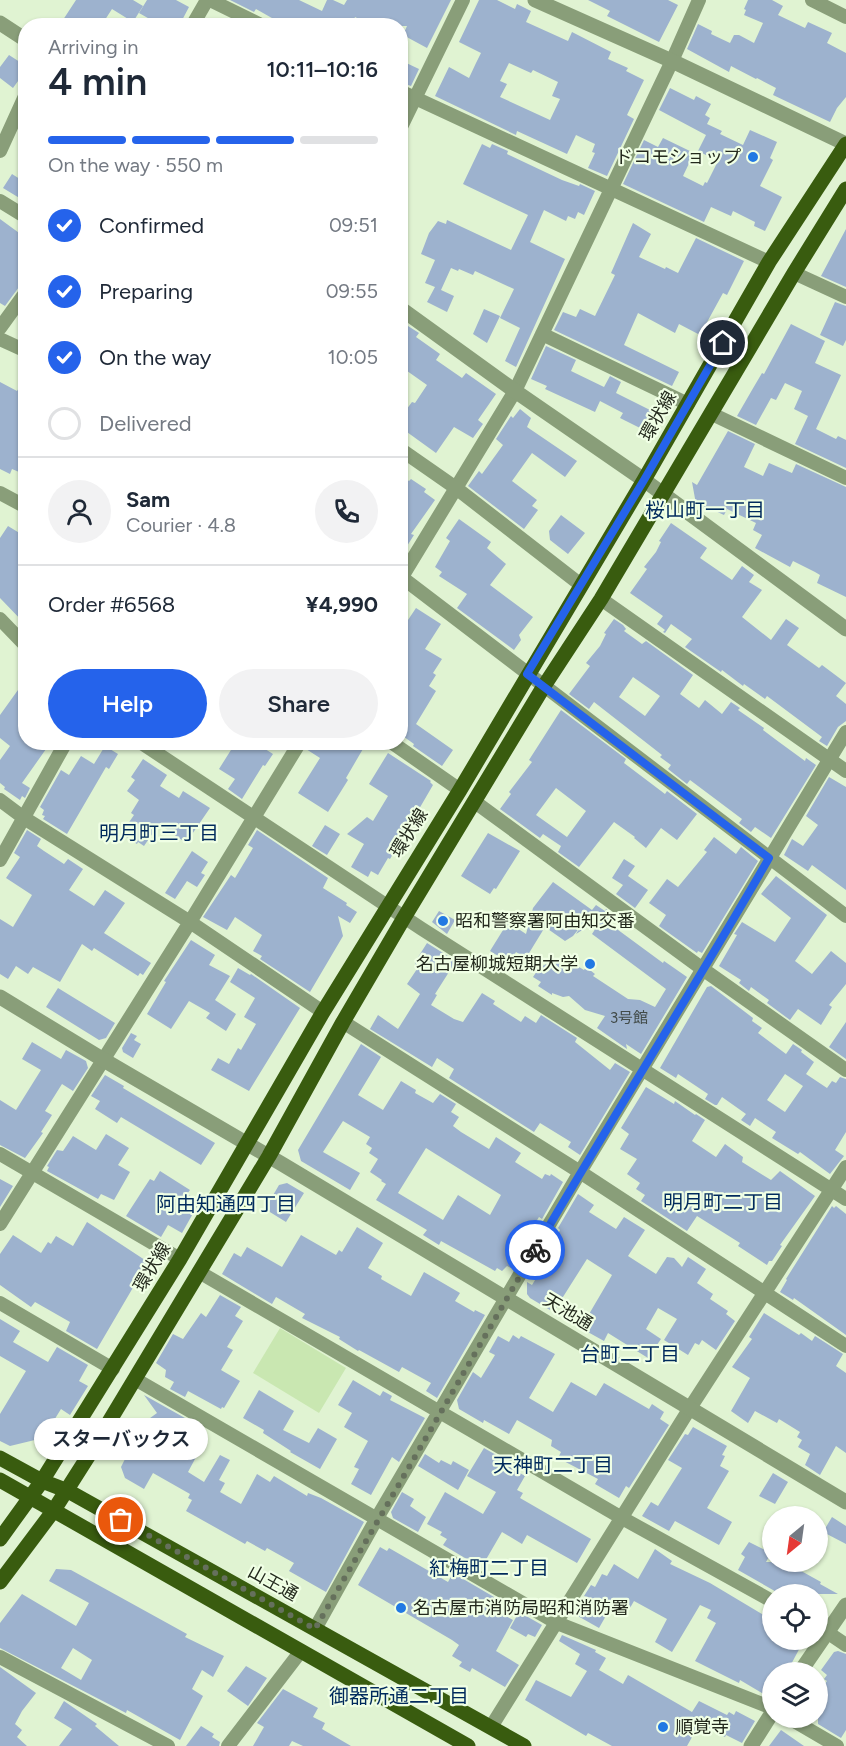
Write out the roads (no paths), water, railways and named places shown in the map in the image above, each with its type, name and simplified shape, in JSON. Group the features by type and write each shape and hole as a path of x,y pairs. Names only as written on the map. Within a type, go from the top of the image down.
{"main road":[{"name":"環状線","path":"0,1539 42,1481 180,1259 323,1012 460,790 644,480 769,262 846,144"},
{"path":"0,1582 68,1491 269,1156 405,916 543,686 601,599 846,189"},
{"name":"山王通","path":"0,1458 42,1481 68,1491 525,1746"},
{"path":"0,1480 468,1746"}],"street":[{"path":"197,18 208,0 246,18"},
{"path":"408,112 463,0"},
{"path":"535,0 672,61 846,144"},
{"path":"408,567 515,391 699,0"},
{"path":"812,0 846,16"},
{"path":"0,23 18,35"},
{"path":"408,95 769,262"},
{"path":"0,151 18,112"},
{"path":"0,201 18,212"},
{"path":"794,273 846,297"},
{"path":"0,328 18,303"},
{"path":"408,314 644,480 846,629"},
{"path":"542,334 688,404"},
{"path":"0,339 18,347"},
{"path":"712,414 846,478"},
{"path":"408,455 456,488 581,585"},
{"path":"0,493 18,503"},
{"path":"408,583 846,916"},
{"path":"601,599 846,771"},
{"path":"0,619 18,638"},
{"path":"315,1629 377,1518 580,1172 846,732"},
{"path":"0,860 62,750"},
{"path":"152,750 387,905 846,1199"},
{"path":"0,1224 295,750"},
{"path":"403,750 460,790"},
{"path":"0,800 24,818 190,922 323,1012"},
{"path":"475,802 704,970 846,1070"},
{"name":"天池通","path":"0,997 846,1502"},
{"path":"343,1022 580,1172 846,1346"},
{"path":"0,1154 180,1259"},
{"path":"491,1727 690,1408 846,1167"},
{"path":"199,1272 622,1518 762,1595"},
{"path":"0,1303 113,1369"},
{"path":"135,1379 557,1623 762,1704"},
{"path":"828,1623 846,1605"},
{"path":"828,1633 846,1645"},
{"path":"228,1746 300,1651"},
{"path":"0,1657 168,1746"},
{"path":"751,1746 762,1728"},
{"path":"806,1728 837,1746"}],"place":[{"name":"ドコモショップ","path":"753,157"},
{"name":"昭和警察署阿由知交番","path":"443,921"},
{"name":"名古屋柳城短期大学","path":"590,964"},
{"name":"スターバックス","path":"121,1520"},
{"name":"名古屋市消防局昭和消防署","path":"401,1608"},
{"name":"順覚寺","path":"663,1727"}],"district":[{"name":"桜山町一丁目","path":"705,510"},
{"name":"明月町三丁目","path":"159,833"},
{"name":"明月町二丁目","path":"723,1202"},
{"name":"阿由知通四丁目","path":"226,1204"},
{"name":"台町二丁目","path":"630,1354"},
{"name":"天神町二丁目","path":"553,1465"},
{"name":"紅梅町二丁目","path":"489,1568"},
{"name":"御器所通二丁目","path":"399,1696"}]}
